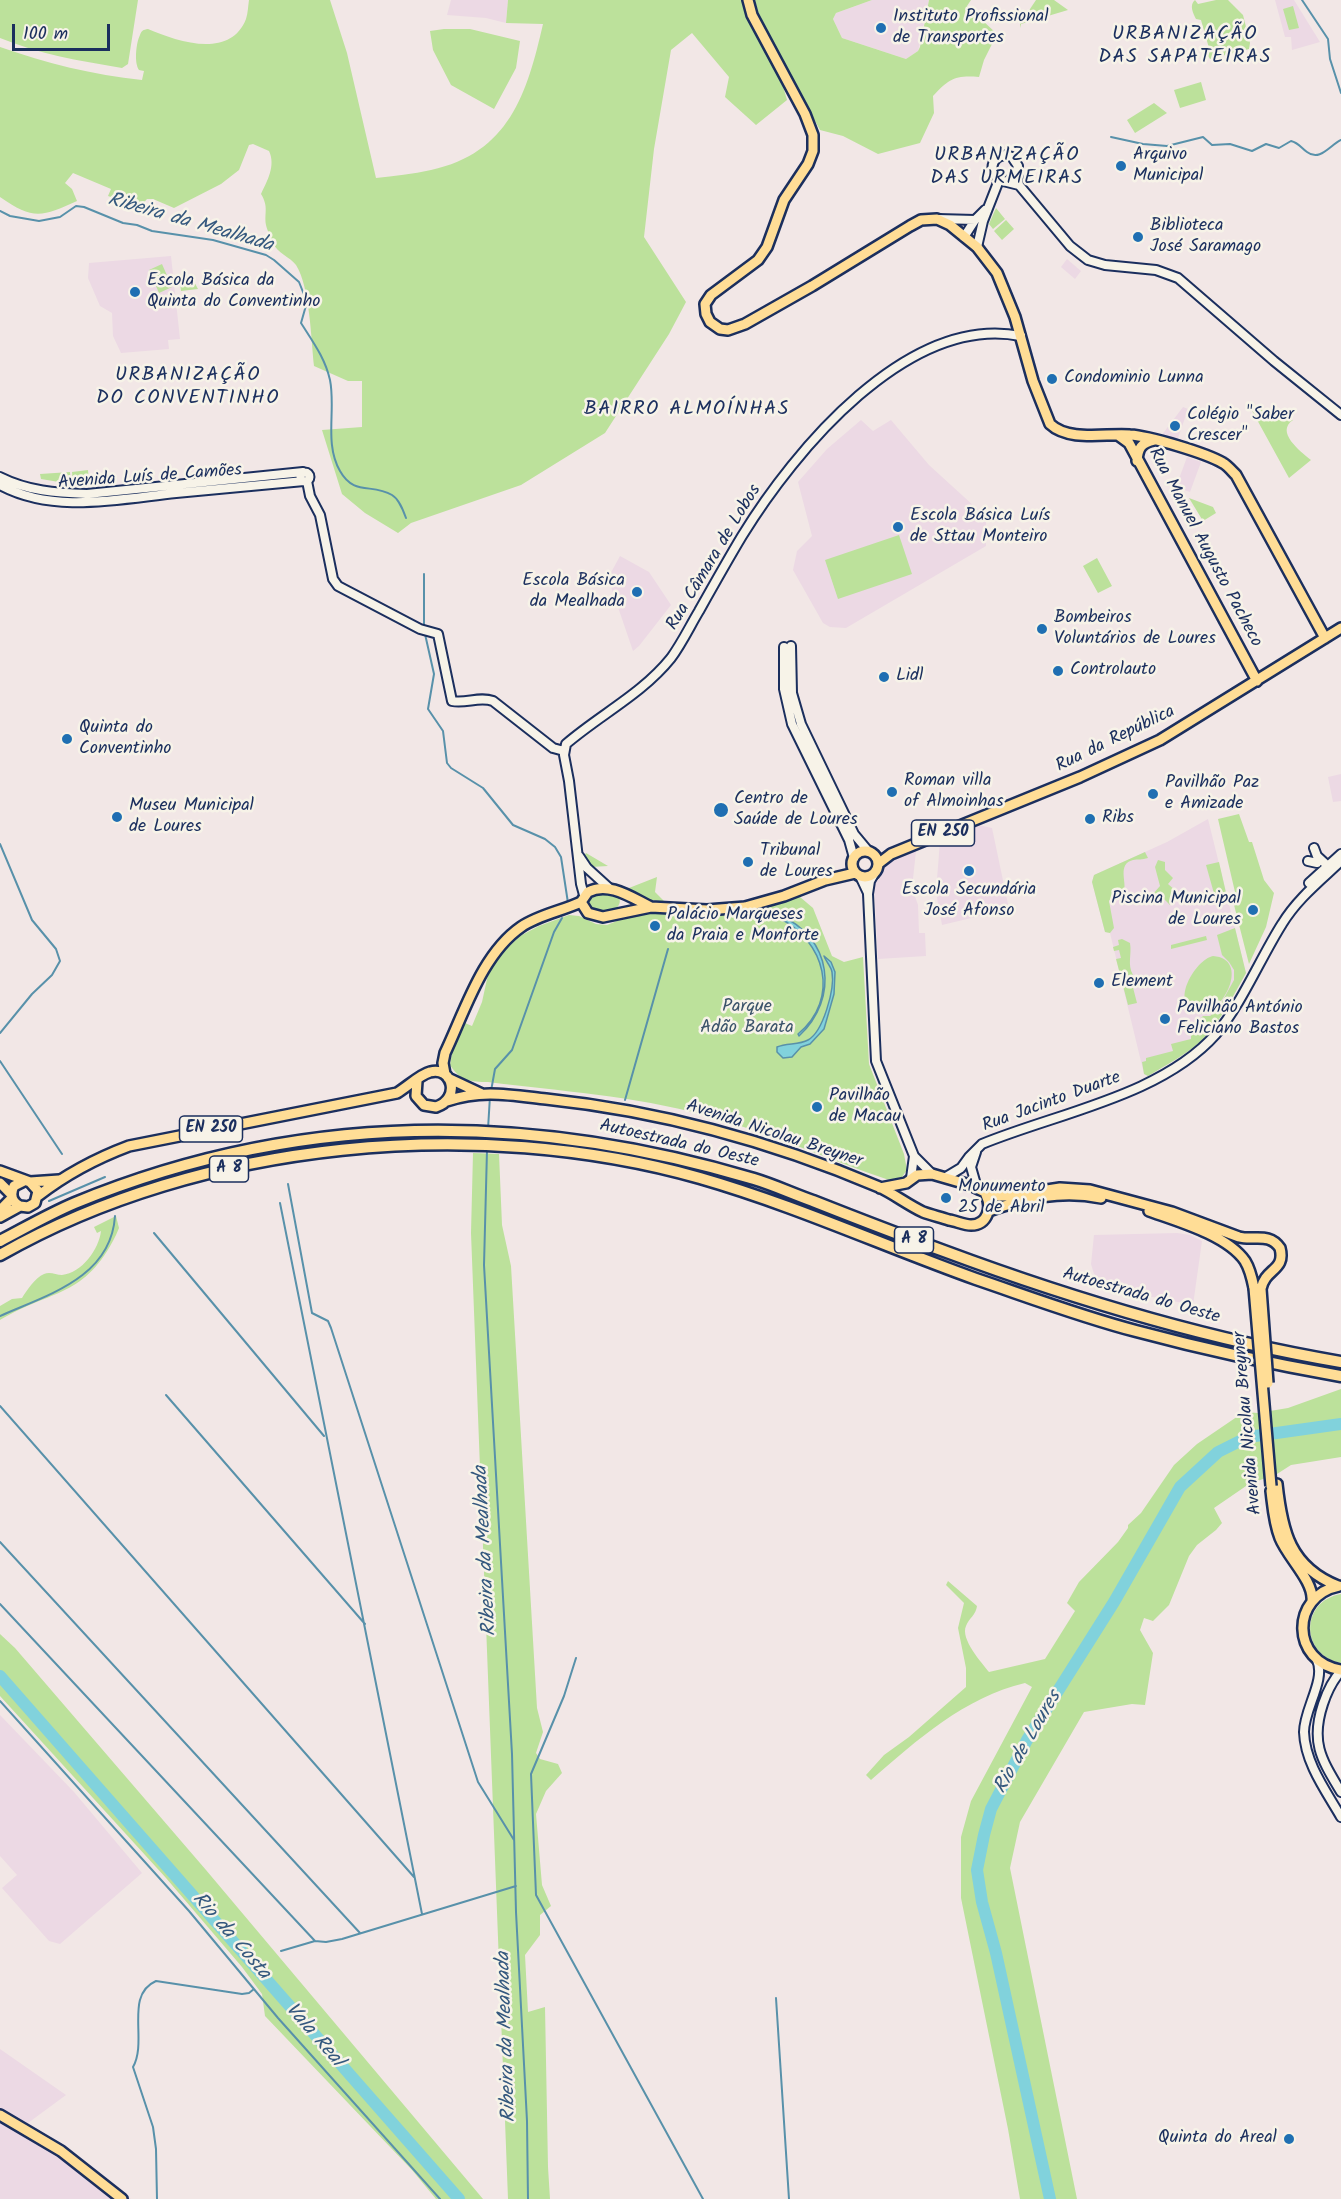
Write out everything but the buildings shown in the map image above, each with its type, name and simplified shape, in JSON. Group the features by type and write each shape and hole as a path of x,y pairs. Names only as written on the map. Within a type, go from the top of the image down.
{"highway":[{"name":"Autoestrada do Oeste","path":"0,1241 72,1204 135,1180 256,1148 352,1134 429,1130 499,1131 578,1139 645,1150 695,1162 759,1180 942,1251 1061,1293 1133,1315 1206,1333 1341,1362"},
{"name":"Autoestrada do Oeste","path":"0,1255 81,1215 149,1191 241,1166 343,1149 395,1146 472,1144 564,1151 642,1164 698,1178 808,1214 983,1281 1133,1331 1202,1348 1341,1376"}],"main road":[{"path":"748,0 752,15 805,114 813,135 813,151 808,164 784,200 767,247 752,265 719,287 705,304 710,322 720,329 728,330 745,324 921,220 937,219 950,225 977,247 997,273 1008,296 1037,391 1050,424 1054,428 1069,433 1129,435 1154,440 1224,463 1236,476 1325,638"},
{"name":"Rua Manuel Augusto Pacheco","path":"1118,435 1129,443 1257,681"},
{"path":"1137,461 1138,450 1141,446 1154,440"},
{"name":"Rua da República","path":"878,864 891,854 1045,792 1172,734 1341,628"},
{"name":"EN 250","path":"651,907 707,910 745,907 771,900 855,868 861,852 870,853"},
{"path":"870,853 878,864 874,874"},
{"name":"Rua da República","path":"870,853 891,854"},
{"name":"EN 250","path":"855,868 870,877 874,874"},
{"path":"397,1093 416,1096 424,1105 430,1107 436,1107 447,1101 452,1090 443,1063 446,1053 486,964 498,948 522,926 583,902 597,888 609,888 651,907"},
{"path":"618,892 624,902 618,913"},
{"path":"583,902 592,915 603,917 651,907"},
{"path":"397,1093 427,1073 446,1053"},
{"path":"427,1073 438,1071 446,1076"},
{"name":"Avenida Nicolau Breyner","path":"446,1076 480,1093"},
{"path":"416,1096 417,1081"},
{"name":"EN 250","path":"62,1179 110,1153 145,1141 397,1093"},
{"name":"Avenida Nicolau Breyner","path":"447,1101 480,1093 499,1094 590,1104 671,1119 747,1140 880,1188 928,1214 969,1225 981,1222 989,1211 1029,1200 1058,1195 1099,1198 1139,1208 1200,1230 1232,1248 1247,1265 1261,1274 1268,1274"},
{"path":"0,1171 27,1181 36,1187 38,1196"},
{"path":"932,1174 977,1188 986,1195 989,1211"},
{"name":"Avenida Nicolau Breyner","path":"880,1188 932,1174"},
{"path":"0,1210 12,1196 14,1186 27,1181 62,1179"},
{"path":"0,1217 20,1206 32,1205 38,1196 62,1179"},
{"path":"908,1180 906,1196 909,1203"},
{"path":"0,1183 20,1206"},
{"name":"Avenida Nicolau Breyner","path":"986,1195 1000,1197 1060,1188 1090,1190 1172,1212 1239,1237 1248,1239 1264,1237 1276,1242 1281,1254 1278,1266 1268,1274 1257,1289"},
{"path":"1247,1265 1245,1250 1248,1244 1258,1238"},
{"name":"Avenida Nicolau Breyner","path":"1247,1265 1257,1289 1274,1485 1274,1516 1288,1554 1310,1586 1312,1601"},
{"name":"Avenida Nicolau Breyner","path":"1274,1485 1285,1534 1293,1550 1312,1572 1339,1586"},
{"path":"1339,1586 1319,1594 1312,1601 1304,1618 1303,1636 1317,1660 1341,1671"},
{"path":"0,2115 61,2151 122,2199"}],"street":[{"path":"1019,185 1003,180 993,173 993,164 999,156 1008,155 1015,159 1018,166 1019,185 1070,246 1088,260 1105,265 1152,269 1178,278 1341,415"},
{"path":"967,238 977,233 981,216 1003,180 1017,173"},
{"path":"937,219 979,221"},
{"path":"977,247 979,221"},
{"name":"Rua Câmara de Lobos","path":"564,751 569,741 653,679 672,656 737,544 771,492 821,433 862,393 890,370 912,356 941,344 983,334 1006,333 1021,336"},
{"name":"Avenida Luís de Camões","path":"0,477 15,484 52,493 87,494 305,478"},
{"path":"305,478 310,496 320,515 333,579 340,587 420,629 438,634 441,639 452,701 489,699 553,748 564,751 583,902"},
{"name":"Avenida Luís de Camões","path":"0,485 45,500 86,502 305,478"},
{"path":"787,647 792,693 801,724 854,834 870,853"},
{"path":"789,672 786,701 792,724 849,840 855,868 868,894"},
{"path":"1318,874 1314,848 1317,856 1329,867"},
{"path":"577,852 587,868 609,888"},
{"path":"1301,898 1341,854"},
{"path":"1308,861 1317,863"},
{"path":"1301,898 1318,874 1341,861"},
{"path":"874,874 870,881 868,894 875,1052 879,1069 914,1156 932,1174"},
{"name":"Rua Jacinto Duarte","path":"946,1177 961,1168 978,1148 990,1141 1113,1098 1138,1087 1187,1059 1215,1035 1228,1018 1281,925 1301,898"},
{"name":"Rua Jacinto Duarte","path":"977,1188 971,1167 972,1159 978,1148"},
{"path":"908,1180 914,1156"},
{"path":"1317,1660 1319,1677 1306,1713 1304,1732 1307,1755 1341,1817"},
{"path":"1341,1671 1324,1700 1316,1737 1323,1760 1341,1792"}],"shaded area":[{"path":"451,0 508,0 506,23 486,18 447,15"},
{"name":"Instituto Profissional de Transportes","path":"872,0 929,0 918,51 906,59 842,38 833,19 836,13"},
{"path":"1275,0 1294,0 1320,42 1292,50 1291,37 1285,37"},
{"name":"Escola Básica da Quinta do Conventinho","path":"171,256 180,339 168,340 169,349 121,353 113,336 112,313 100,306 88,278 89,263"},
{"path":"1067,259 1081,271 1075,279 1061,267"},
{"name":"Colégio \"Saber Crescer\"","path":"1183,407 1188,409 1177,441 1161,436"},
{"name":"Escola Básica Luís de Sttau Monteiro","path":"861,420 873,431 891,420 929,465 986,517 986,546 846,628 830,627 823,623 793,570 797,551 812,536 798,482 827,449"},
{"path":"1187,457 1201,462 1190,492 1176,487"},
{"name":"Escola Básica da Mealhada","path":"620,556 649,572 671,605 633,651 608,578"},
{"path":"1341,774 1341,801 1333,802 1328,777"},
{"path":"1208,819 1246,973 1221,1016 1203,1039 1148,1076 1144,1074 1110,933 1105,932 1092,882 1094,875 1167,842"},
{"name":"Escola Secundária José Afonso","path":"978,825 992,828 1009,909 942,925 936,892 940,841"},
{"path":"916,851 912,888 918,905 919,933 925,933 926,956 878,959 874,881 889,862"},
{"path":"1177,1233 1190,1235 1202,1241 1193,1305 1113,1289 1094,1274 1091,1264 1094,1235"},
{"path":"0,1715 74,1792 142,1873 60,1944 49,1941 2,1888 17,1875 0,1856"},
{"path":"0,2049 66,2095 28,2123 73,2152 131,2199 0,2199"}],"green space":[{"path":"0,0 138,0 128,64 122,68 75,60 0,38"},
{"path":"249,0 330,0 347,53 376,178 431,170 458,162 479,150 496,135 510,117 530,74 543,24 506,23 508,0 746,0 746,16 780,76 787,100 756,125 725,97 729,77 692,33 671,50 654,149 644,237 686,302 669,334 605,433 521,485 411,523 398,533 365,513 342,494 322,430 362,427 362,381 348,381 314,366 309,314 301,275 296,265 275,246 266,225 266,206 261,194 271,168 269,151 253,144 249,145 239,170 221,184 174,208 153,199 147,199 140,207 108,196 111,189 73,173 65,183 72,189 77,201 46,213 38,214 21,210 0,197 0,47 70,68 142,80 144,71 137,67 136,53 143,30 148,29 187,42 202,44 228,40 238,32 246,19"},
{"path":"755,0 872,0 836,13 833,19 842,38 906,59 920,47 929,0 971,0 967,6 997,34 984,60 979,77 953,79 933,96 934,113 920,143 878,154 843,136 820,130 760,20"},
{"path":"1036,0 1054,0 1068,10 1021,24 1020,28 1020,24"},
{"path":"1195,0 1198,4 1228,0 1243,15 1250,43 1249,49 1210,59 1205,51 1209,48 1201,20 1196,19 1192,9"},
{"path":"1293,6 1299,28 1289,30 1283,9"},
{"path":"470,29 520,41 516,68 494,109 451,85 433,50 430,31"},
{"path":"1201,82 1206,100 1180,108 1174,90"},
{"path":"1154,103 1167,113 1135,133 1127,120"},
{"path":"996,208 1005,219 993,229 989,224"},
{"path":"1006,220 1014,229 1002,240 994,231"},
{"path":"162,264 172,287 159,293 149,270"},
{"path":"179,274 192,278 198,289 181,291"},
{"path":"1251,404 1277,418 1293,420 1288,425 1288,436 1296,447 1311,460 1289,478 1250,407"},
{"path":"88,470 89,483 73,483 72,472"},
{"path":"70,472 71,484 41,479 40,474"},
{"path":"1189,498 1213,507 1216,513 1203,521"},
{"path":"899,535 912,574 838,599 825,560"},
{"path":"1097,558 1112,586 1098,593 1083,566"},
{"name":"Piscina Municipal de Loures","path":"1239,814 1249,842 1252,842 1264,880 1274,893 1266,927 1249,964 1231,893 1235,892 1218,819"},
{"path":"1145,852 1148,858 1133,860 1125,865 1124,891 1109,901 1114,928 1110,933 1105,932 1092,882 1094,875"},
{"path":"586,853 608,866 591,867 584,856"},
{"path":"1158,860 1165,862 1165,870 1173,878 1168,884 1176,891 1177,898 1170,905 1164,899 1157,899 1153,894 1160,886 1155,867"},
{"path":"1219,862 1227,897 1215,897 1206,865"},
{"path":"657,877 655,892 665,902 644,899 629,891 629,888"},
{"path":"601,890 614,893 619,898 620,902 614,910 602,913 588,906 587,901 591,894"},
{"name":"Parque Adão Barata","path":"793,897 800,897 813,908 832,956 844,962 863,957 869,1064 904,1154 907,1170 902,1177 889,1180 728,1122 678,1108 570,1091 471,1081 458,1074 450,1065 452,1053 465,1023 472,1026 482,1002 489,970 520,936 539,926 569,915 579,916 596,924 607,925 637,913 730,915 764,908"},
{"path":"1235,928 1246,973 1226,1008 1209,1033 1196,1045 1148,1076 1144,1074 1142,1062 1146,1061 1146,1058 1173,1051 1171,1044 1191,1039 1191,1035 1196,1033 1199,1020 1203,1016 1210,1016 1218,1009 1234,980 1234,970 1222,955 1217,935"},
{"path":"1206,936 1207,940 1171,949 1171,945"},
{"path":"1122,939 1130,943 1130,967 1133,975 1130,976 1137,1003 1128,1005 1116,959 1121,958 1119,950 1114,951 1113,947 1119,945 1118,940"},
{"path":"1213,956 1225,960 1231,967 1232,977 1229,988 1215,1007 1206,1013 1197,1013 1189,1008 1185,1001 1185,992 1199,965"},
{"path":"473,1153 499,1154 502,1225 511,1266 537,1708 543,1732 536,1753 540,1759 558,1764 562,1773 546,1791 536,1814 542,1885 551,1906 540,1915 540,1935 525,1955 528,2012 545,2007 550,2199 508,2199 471,1233"},
{"path":"116,1216 119,1228 116,1235 92,1270 66,1290 0,1320 0,1306 12,1299 22,1298 32,1284 44,1274 62,1275 83,1265 100,1238 101,1231 97,1233 94,1227"},
{"path":"1341,1389 1341,1457 1291,1465 1277,1474 1249,1484 1214,1508 1222,1523 1197,1545 1189,1556 1169,1605 1153,1621 1144,1618 1140,1630 1153,1653 1145,1705 1132,1704 1084,1712 1020,1822 1010,1868 1077,2199 1020,2199 961,1898 961,1837 971,1801 1032,1687 1025,1683 982,1698 924,1735 871,1780 866,1775 884,1755 909,1737 966,1687 966,1668 958,1628 964,1603 946,1585 948,1581 977,1606 966,1626 966,1637 989,1672 1045,1659 1075,1611 1067,1603 1079,1582 1118,1542 1128,1525 1141,1513 1174,1465 1197,1444 1244,1412 1258,1413 1288,1408"},
{"path":"1341,1594 1341,1663 1328,1658 1318,1650 1312,1639 1310,1628 1312,1617 1318,1607 1328,1599"},
{"path":"0,1634 15,1648 206,1870 483,2199 436,2199 412,2170 265,2016 262,1994 242,1967 166,1878 0,1696"}],"water":[{"path":"779,915 797,925 810,938 819,953 824,970 825,987 821,1004 812,1021 799,1036 798,1034 811,1020 820,1004 823,988 822,971 817,955 807,941 795,928 779,918"},
{"path":"824,956 831,962 835,972 834,994 824,1029 810,1044 801,1047 792,1057 783,1058 777,1052 777,1047 808,1040 823,1019 832,989 831,970"}],"waterway":[{"path":"1302,0 1328,39 1330,59 1341,93"},
{"path":"1111,137 1143,144 1167,146 1203,137 1212,145 1230,144 1252,151 1266,144 1279,148 1291,141 1312,155 1325,152 1341,140"},
{"name":"Ribeira da Mealhada","path":"0,211 10,216 39,221 60,217 76,206 84,207 123,223 152,231 213,240 266,255 274,260 299,282 307,302 301,323 322,357 328,372 331,391 331,438 335,460 340,471 351,484 392,495 399,502 406,518"},
{"name":"Ribeira da Mealhada","path":"424,574 424,628"},
{"name":"Ribeira da Mealhada","path":"425,634 434,674 428,709 443,731 447,763 451,768 483,788 513,825 545,839 555,847 561,857 568,903"},
{"path":"0,844 32,920 56,949 60,961 52,975 32,994 0,1033"},
{"name":"Ribeira da Mealhada","path":"491,1091 495,1069 512,1050 554,932 562,918"},
{"path":"625,1100 668,949"},
{"path":"0,1061 62,1154"},
{"name":"Ribeira da Mealhada","path":"488,1129 490,1096"},
{"name":"Ribeira da Mealhada","path":"487,1150 484,1265 512,1754 516,1912 527,2121 528,2199"},
{"path":"49,1201 105,1177"},
{"path":"288,1184 312,1313 328,1321 331,1328 478,1782 514,1840"},
{"path":"280,1203 422,1914"},
{"path":"0,1316 56,1291 89,1269 102,1255 111,1237 115,1216"},
{"path":"154,1233 324,1436"},
{"path":"166,1395 365,1624"},
{"path":"0,1406 414,1877"},
{"name":"Rio de Loures","path":"1050,2199 996,1953 982,1902 977,1870 991,1809 1027,1740 1114,1602 1180,1487 1218,1452 1248,1437 1341,1424"},
{"path":"0,1542 360,1933"},
{"path":"0,1604 315,1941"},
{"path":"576,1658 564,1696 531,1774 536,1895 703,2199"},
{"name":"Rio da Costa","path":"0,1676 459,2199"},
{"name":"Vala Real","path":"0,1701 189,1911 278,2018 440,2199"},
{"path":"281,1951 315,1941 326,1942 342,1939 516,1886"},
{"path":"157,2199 153,2127 133,2067 137,2056 141,1997 146,1988 156,1981 242,1994 254,1989"},
{"path":"776,1998 789,2199"}],"place":[{"name":"Instituto Profissional de Transportes","path":"881,28"},
{"name":"Arquivo Municipal","path":"1121,166"},
{"name":"Biblioteca José Saramago","path":"1138,237"},
{"name":"Escola Básica da Quinta do Conventinho","path":"135,292"},
{"name":"Condominio Lunna","path":"1052,379"},
{"name":"Colégio \"Saber Crescer\"","path":"1175,426"},
{"name":"Escola Básica Luís de Sttau Monteiro","path":"898,527"},
{"name":"Escola Básica da Mealhada","path":"637,592"},
{"name":"Bombeiros Voluntários de Loures","path":"1042,629"},
{"name":"Controlauto","path":"1058,671"},
{"name":"Lidl","path":"884,677"},
{"name":"Quinta do Conventinho","path":"67,739"},
{"name":"Roman villa of Almoinhas","path":"892,792"},
{"name":"Pavilhão Paz e Amizade","path":"1153,794"},
{"name":"Centro de Saúde de Loures","path":"721,810"},
{"name":"Museu Municipal de Loures","path":"117,817"},
{"name":"Ribs","path":"1090,819"},
{"name":"Tribunal de Loures","path":"748,862"},
{"name":"Escola Secundária José Afonso","path":"969,871"},
{"name":"Piscina Municipal de Loures","path":"1253,910"},
{"name":"Palácio Marqueses da Praia e Monforte","path":"655,926"},
{"name":"Element","path":"1099,983"},
{"name":"Pavilhão António Feliciano Bastos","path":"1165,1019"},
{"name":"Pavilhão de Macau","path":"817,1107"},
{"name":"Monumento 25 de Abril","path":"946,1198"},
{"name":"Quinta do Areal","path":"1289,2139"}],"district":[{"name":"URBANIZAÇÃO DAS SAPATEIRAS","path":"1185,48"},
{"name":"URBANIZAÇÃO DAS URMEIRAS","path":"1007,168"},
{"name":"URBANIZAÇÃO DO CONVENTINHO","path":"188,388"},
{"name":"BAIRRO ALMOÍNHAS","path":"687,411"}]}
